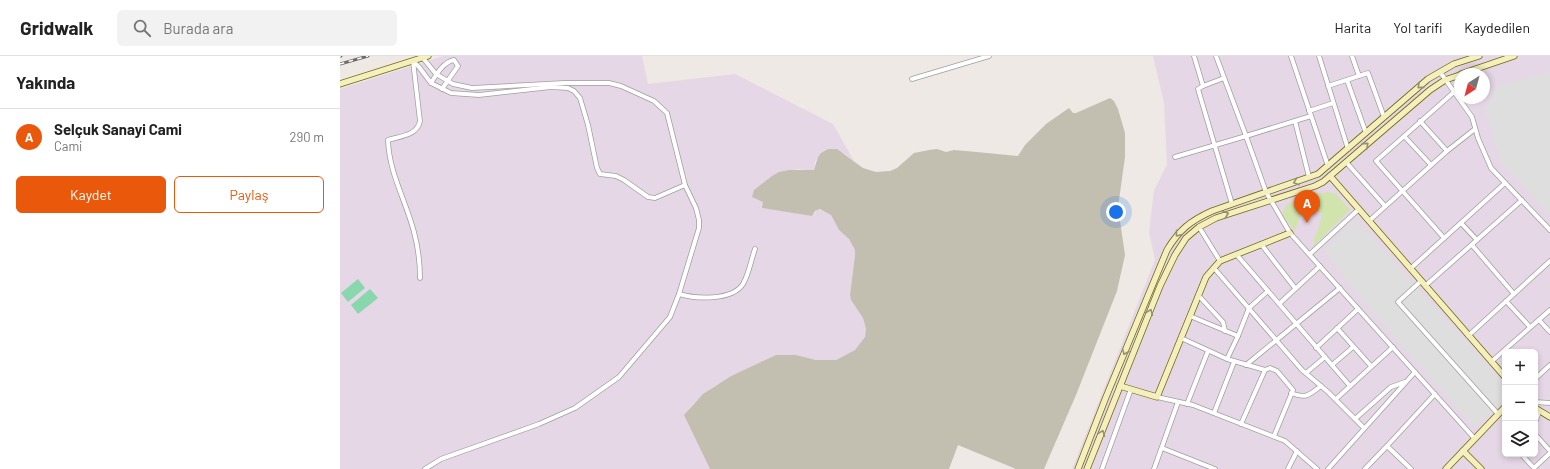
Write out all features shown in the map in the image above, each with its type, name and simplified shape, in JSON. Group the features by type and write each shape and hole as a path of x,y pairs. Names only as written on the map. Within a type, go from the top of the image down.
{"street":[{"path":"912,79 989,56"},
{"path":"1194,56 1203,86"},
{"path":"1216,56 1266,192 1270,201 1290,232 1475,439"},
{"path":"1291,56 1328,166"},
{"path":"1319,56 1348,149"},
{"path":"1352,56 1359,76"},
{"path":"1078,469 1168,250 1174,238 1182,228 1200,216 1318,174 1428,79 1454,64 1479,56"},
{"path":"1479,68 1514,56"},
{"path":"341,84 426,57 436,74 453,84 472,88 564,83 609,83 622,86 654,101 667,113 685,185 696,208 699,228 679,294 670,318 619,376 575,408 539,424 447,456 425,469"},
{"path":"431,83 436,74 454,60 458,66 442,89"},
{"path":"413,61 431,83 451,93 479,95 551,87 568,88 574,91 580,98 588,125 597,168 600,174 616,176 648,197 655,198 685,185"},
{"path":"413,61 420,121 419,125 413,133 388,140 394,177 414,231 420,264 420,278"},
{"path":"1440,72 1454,92 1376,161 1444,238"},
{"path":"1328,86 1368,73 1384,117"},
{"path":"1088,469 1160,286 1175,255 1186,238 1198,227 1216,218 1315,186 1330,176 1430,90 1445,80 1454,77"},
{"path":"1224,78 1198,89 1232,204"},
{"path":"1347,80 1366,133"},
{"path":"1309,111 1334,103"},
{"path":"1463,104 1472,117 1475,129 1491,168 1550,230"},
{"path":"1175,157 1311,116"},
{"path":"1294,121 1309,177"},
{"path":"1420,121 1447,151"},
{"path":"1369,221 1447,151 1475,129"},
{"path":"1404,136 1431,165"},
{"path":"1346,162 1385,206"},
{"path":"1330,176 1502,374"},
{"path":"1410,269 1505,183"},
{"path":"1425,286 1522,200"},
{"path":"1310,254 1359,209"},
{"path":"1461,223 1477,240"},
{"path":"1198,227 1220,261"},
{"path":"1157,397 1206,277 1220,261 1290,232"},
{"path":"1261,244 1296,288"},
{"path":"1472,245 1514,294"},
{"path":"679,294 689,297 712,297 725,296 737,290 743,285 748,274 755,249"},
{"path":"1236,254 1350,386"},
{"path":"1468,336 1550,261"},
{"path":"1279,304 1320,266"},
{"path":"1214,268 1306,373 1336,399 1364,428"},
{"path":"1421,281 1398,302 1498,414"},
{"path":"1246,365 1340,288"},
{"path":"1227,359 1249,308 1268,291"},
{"path":"1198,295 1223,322 1225,331"},
{"path":"1506,301 1530,327"},
{"path":"1316,348 1358,309"},
{"path":"1491,362 1550,310"},
{"path":"1190,316 1238,336"},
{"path":"1539,320 1550,332"},
{"path":"1337,328 1371,366"},
{"path":"1181,338 1234,362 1265,370 1270,368 1278,371 1293,390 1274,436"},
{"path":"1332,366 1353,347"},
{"path":"1336,399 1393,347"},
{"path":"1187,404 1208,351"},
{"path":"1306,373 1325,357"},
{"path":"1214,413 1234,362"},
{"path":"1538,376 1550,365"},
{"path":"1241,424 1265,370"},
{"path":"1328,469 1415,372"},
{"path":"1355,419 1391,387 1405,382"},
{"path":"1120,386 1187,404 1274,436 1285,441 1317,469"},
{"path":"1291,394 1303,397 1308,396 1321,386"},
{"path":"1102,469 1132,389"},
{"path":"1365,469 1435,394"},
{"path":"1154,469 1178,402"},
{"path":"1538,402 1550,403"},
{"path":"1446,469 1502,410"},
{"path":"1538,411 1550,417"},
{"path":"1524,457 1534,468 1550,452 1538,438"},
{"path":"1387,446 1411,469"},
{"path":"1162,448 1213,469"},
{"path":"1288,469 1297,451"},
{"path":"1463,451 1481,469"}],"shaded area":[{"path":"443,56 642,56 648,84 735,74 833,124 854,161 845,154 828,149 821,153 815,162 814,170 812,171 798,169 779,172 763,202 763,208 812,216 817,210 823,210 831,215 839,230 849,239 855,250 850,295 851,300 863,318 866,329 865,338 861,344 855,350 836,360 816,360 796,355 776,355 731,376 713,387 693,404 685,415 710,469 340,469 340,89"},
{"path":"1153,56 1550,56 1550,469 1072,469 1155,260 1149,232 1154,190 1167,165 1164,103"},
{"path":"1550,72 1550,216 1500,161 1486,112 1495,86"},
{"path":"1110,98 1114,101 1118,109 1125,133 1125,157 1118,207 1125,255 1117,291 1076,395 1044,469 1016,469 958,445 949,469 710,469 684,415 703,394 731,376 776,355 796,355 816,360 836,360 855,350 865,337 866,329 863,318 851,300 850,295 855,250 849,239 839,230 831,215 820,209 815,211 812,216 762,208 763,202 752,197 754,190 779,172 789,170 814,170 818,157 821,153 828,149 837,149 863,168 876,172 890,171 897,168 914,153 937,149 946,152 954,150 1018,156 1025,145 1046,124 1069,108 1073,113 1076,113"},
{"path":"1355,218 1502,381 1502,404 1476,427 1472,425 1370,310 1327,255 1324,249"}],"green space":[{"path":"1328,192 1336,194 1350,210 1314,246 1314,238 1319,227 1322,213 1303,208 1295,231 1282,215 1286,205 1314,194"},
{"path":"358,279 365,288 348,302 341,293"},
{"path":"370,289 378,298 358,314 351,305"}],"railway":[{"path":"340,64 368,56"}],"place":[{"name":"Selçuk Sanayi Cami","path":"1307,223"}]}
